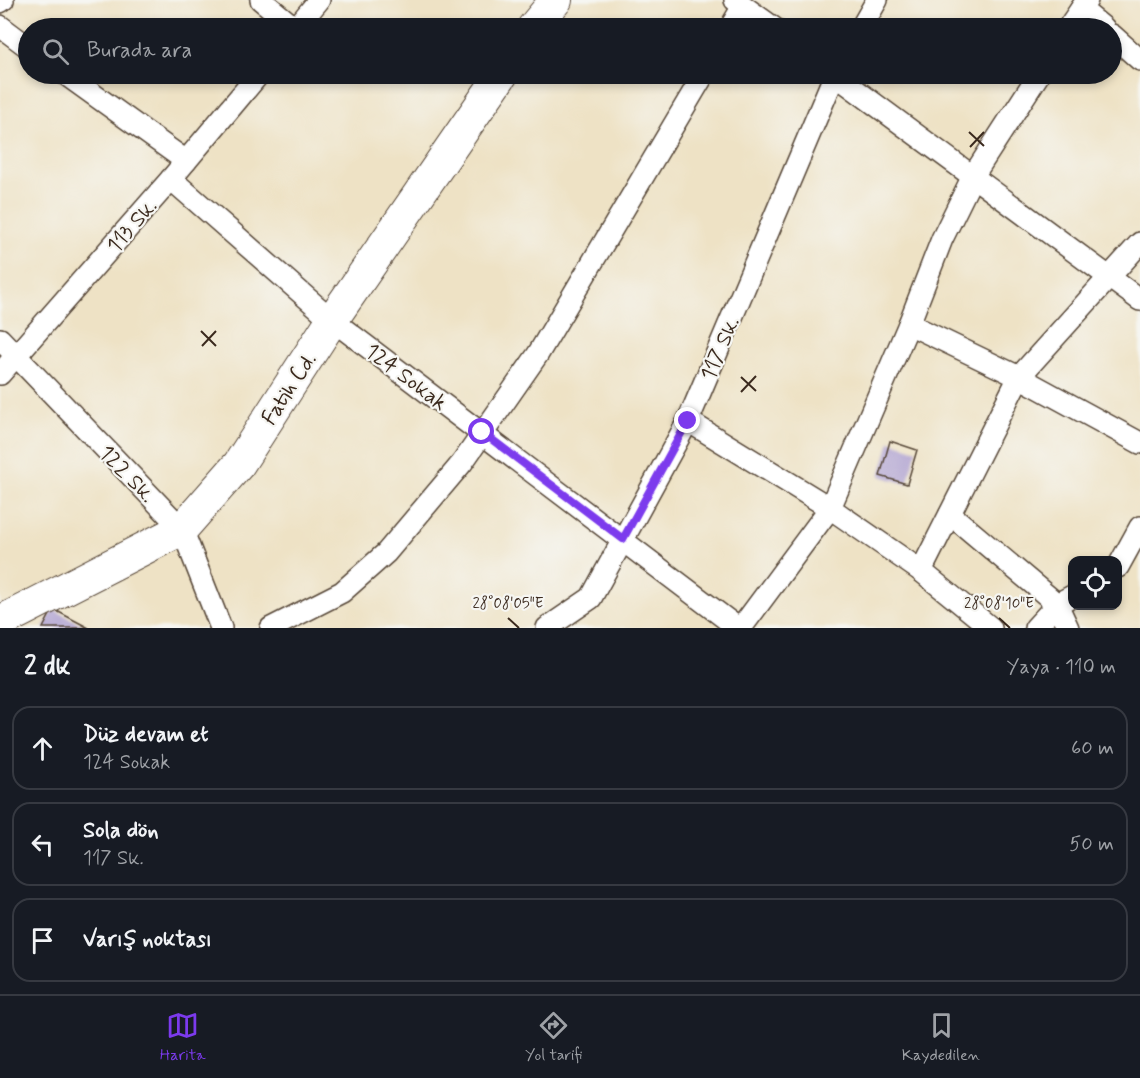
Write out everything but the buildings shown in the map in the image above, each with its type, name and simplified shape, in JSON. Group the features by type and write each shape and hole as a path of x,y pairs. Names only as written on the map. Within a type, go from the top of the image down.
{"street":[{"path":"261,0 284,18"},
{"path":"304,18 319,0"},
{"path":"541,18 556,0"},
{"path":"867,18 877,0"},
{"path":"734,18 739,3 760,18"},
{"path":"1075,18 1084,4 1096,18"},
{"path":"0,26 18,40"},
{"path":"1122,44 1140,60"},
{"path":"79,84 186,161"},
{"name":"113 Sk.","path":"0,374 171,179 251,84"},
{"name":"Fatih Cd.","path":"0,622 182,529 239,464 332,320 495,84"},
{"path":"271,628 342,592 386,554 462,463 538,354 698,84"},
{"name":"117 Sk.","path":"547,628 591,598 688,421 830,84"},
{"path":"848,84 1140,300"},
{"path":"739,628 830,508 909,324 942,239 973,176 1033,84"},
{"name":"124 Sokak","path":"171,179 332,320 739,628"},
{"path":"921,571 1019,377 1140,243"},
{"path":"909,324 1019,377 1140,442"},
{"name":"122 Sk.","path":"0,339 182,529 221,628"},
{"path":"688,421 830,508 921,571 991,628"},
{"path":"950,514 1065,600 1068,628"},
{"path":"1122,560 1140,527"},
{"path":"574,628 591,598"},
{"path":"1035,628 1065,600"}],"route":[{"path":"482,432 623,539 688,421"}]}
